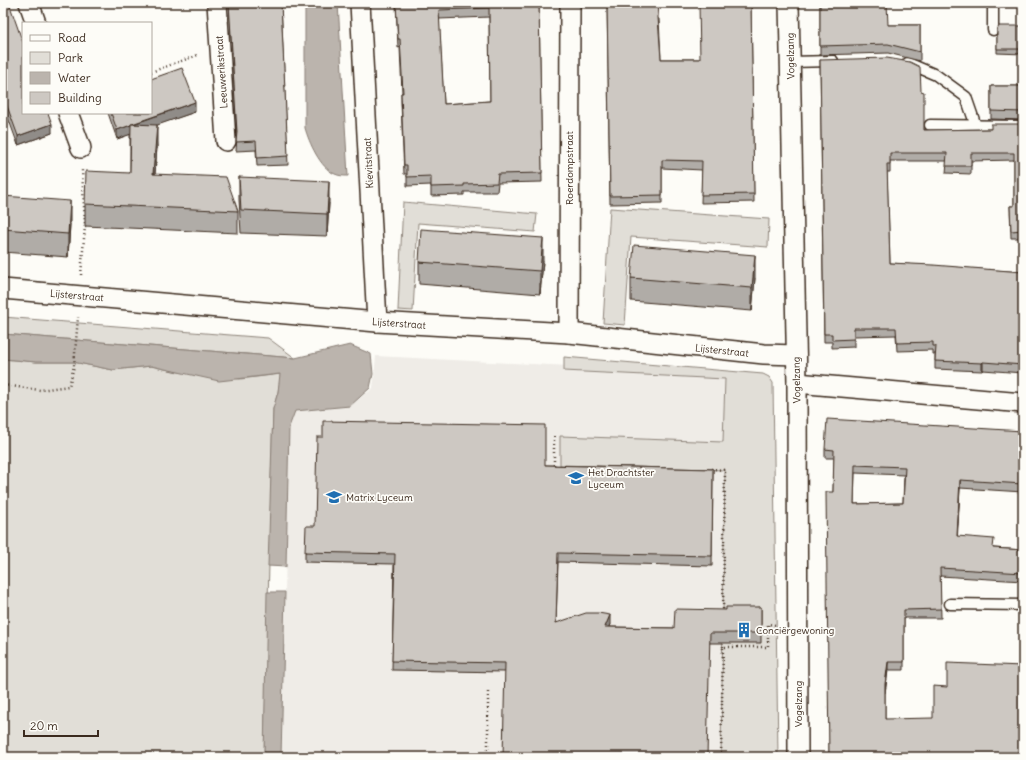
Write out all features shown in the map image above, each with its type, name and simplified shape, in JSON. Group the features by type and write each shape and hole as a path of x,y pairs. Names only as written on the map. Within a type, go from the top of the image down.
{"street":[{"path":"29,3 36,22"},
{"name":"Leeuwerikstraat","path":"216,3 226,141"},
{"name":"Kievitstraat","path":"360,3 377,322"},
{"name":"Roerdompstraat","path":"569,333 570,3"},
{"name":"Vogelzang","path":"789,3 797,383 798,757"},
{"path":"68,114 81,148"},
{"name":"Lijsterstraat","path":"3,289 377,322 569,333 764,354 796,355"},
{"path":"797,383 1023,403"}],"lane":[{"path":"993,3 993,30"},
{"path":"790,62 843,60"},
{"path":"900,62 912,64 936,75 966,97 976,126"},
{"path":"930,125 1023,126"},
{"path":"950,604 1023,606"}],"path":[{"path":"152,72 219,48"},
{"path":"79,295 85,226 81,148"},
{"path":"3,385 40,390 69,386 74,366 78,319"},
{"path":"552,471 554,435"},
{"path":"553,466 560,465"},
{"path":"709,469 725,470 723,616"},
{"path":"723,647 768,647 768,624 798,627"},
{"path":"721,757 723,632"},
{"path":"488,689 488,757"}],"shaded area":[{"name":"Het Drachtster Lyceum","path":"376,356 762,376 776,757 281,757 289,427 295,411 350,406 373,388"}],"green space":[{"path":"403,202 537,214 535,232 418,223 413,311 398,310"},
{"path":"610,208 769,219 768,247 631,237 625,325 603,323"},
{"path":"3,317 268,338 295,358 3,334"},
{"path":"564,357 763,374 769,377 773,383 778,757 721,757 725,470 560,465 560,436 723,442 725,379 564,371"},
{"path":"3,359 36,362 73,362 113,370 151,366 179,372 240,379 281,374 273,409 264,757 3,757"}],"water":[{"path":"305,3 338,3 348,176 337,175 325,166 312,147 305,128"},
{"path":"3,334 295,358 350,345 371,354 373,374 370,388 350,406 295,411 289,427 286,567 268,566 273,409 278,392 280,374 219,381 151,366 113,370 73,362 36,362 3,359"},
{"path":"267,592 285,592 281,757 264,757"}],"building":[{"path":"3,3 9,3 22,40 22,114 48,114 52,124 18,136 3,95"},
{"path":"229,3 281,3 288,156 257,158 256,141 236,142 237,132"},
{"path":"396,3 539,3 542,173 498,174 497,183 431,187 431,176 407,177 407,165 404,165 401,93 403,93 400,39 398,39","holes":["489,8 490,101 444,104 439,10"]},
{"path":"607,3 659,3 658,17 661,59 700,59 699,3 751,3 754,194 701,195 702,161 662,160 662,195 610,196"},
{"path":"820,3 887,3 888,25 920,25 920,52 888,44 820,46"},
{"path":"999,26 1023,26 1023,49 997,49 997,30"},
{"path":"887,58 910,62 920,67 921,91 924,92 924,130 991,129 991,124 1023,124 1023,230 1011,231 1010,206 1014,206 1014,153 971,153 971,166 946,166 947,153 890,153 890,164 887,164 890,263 1023,272 1023,365 935,361 936,346 933,346 933,342 897,343 896,328 854,328 854,339 832,340 832,334 824,334 820,60"},
{"path":"182,68 195,102 117,130 111,114 152,114 152,79"},
{"path":"991,86 1023,86 1023,112 991,111"},
{"path":"131,124 157,125 153,174 226,177 238,211 85,204 86,171 130,173"},
{"path":"239,177 329,181 327,214 241,210"},
{"path":"3,196 70,201 68,234 3,229"},
{"path":"421,229 543,238 540,271 419,262"},
{"path":"634,245 755,255 752,288 631,278"},
{"path":"827,419 1023,431 1023,484 960,480 957,536 994,539 993,548 1023,550 1023,573 940,568 941,609 904,610 904,662 888,662 885,684 885,719 933,718 933,686 947,687 947,663 1023,666 1023,757 917,757 917,755 864,755 864,757 829,757 826,492 833,492 834,450 825,449","holes":["855,465 905,467 903,503 854,504"]},
{"path":"323,421 545,425 545,465 713,469 712,556 558,553 556,623 586,613 598,613 610,615 605,627 674,628 675,609 726,610 726,607 761,607 761,633 710,633 707,757 503,757 505,663 392,661 395,554 305,552 306,526 315,526 317,437 323,437"}],"place":[{"name":"Het Drachtster Lyceum","path":"576,478"},
{"name":"Matrix Lyceum","path":"334,497"},
{"name":"Conciërgewoning","path":"744,630"}]}
